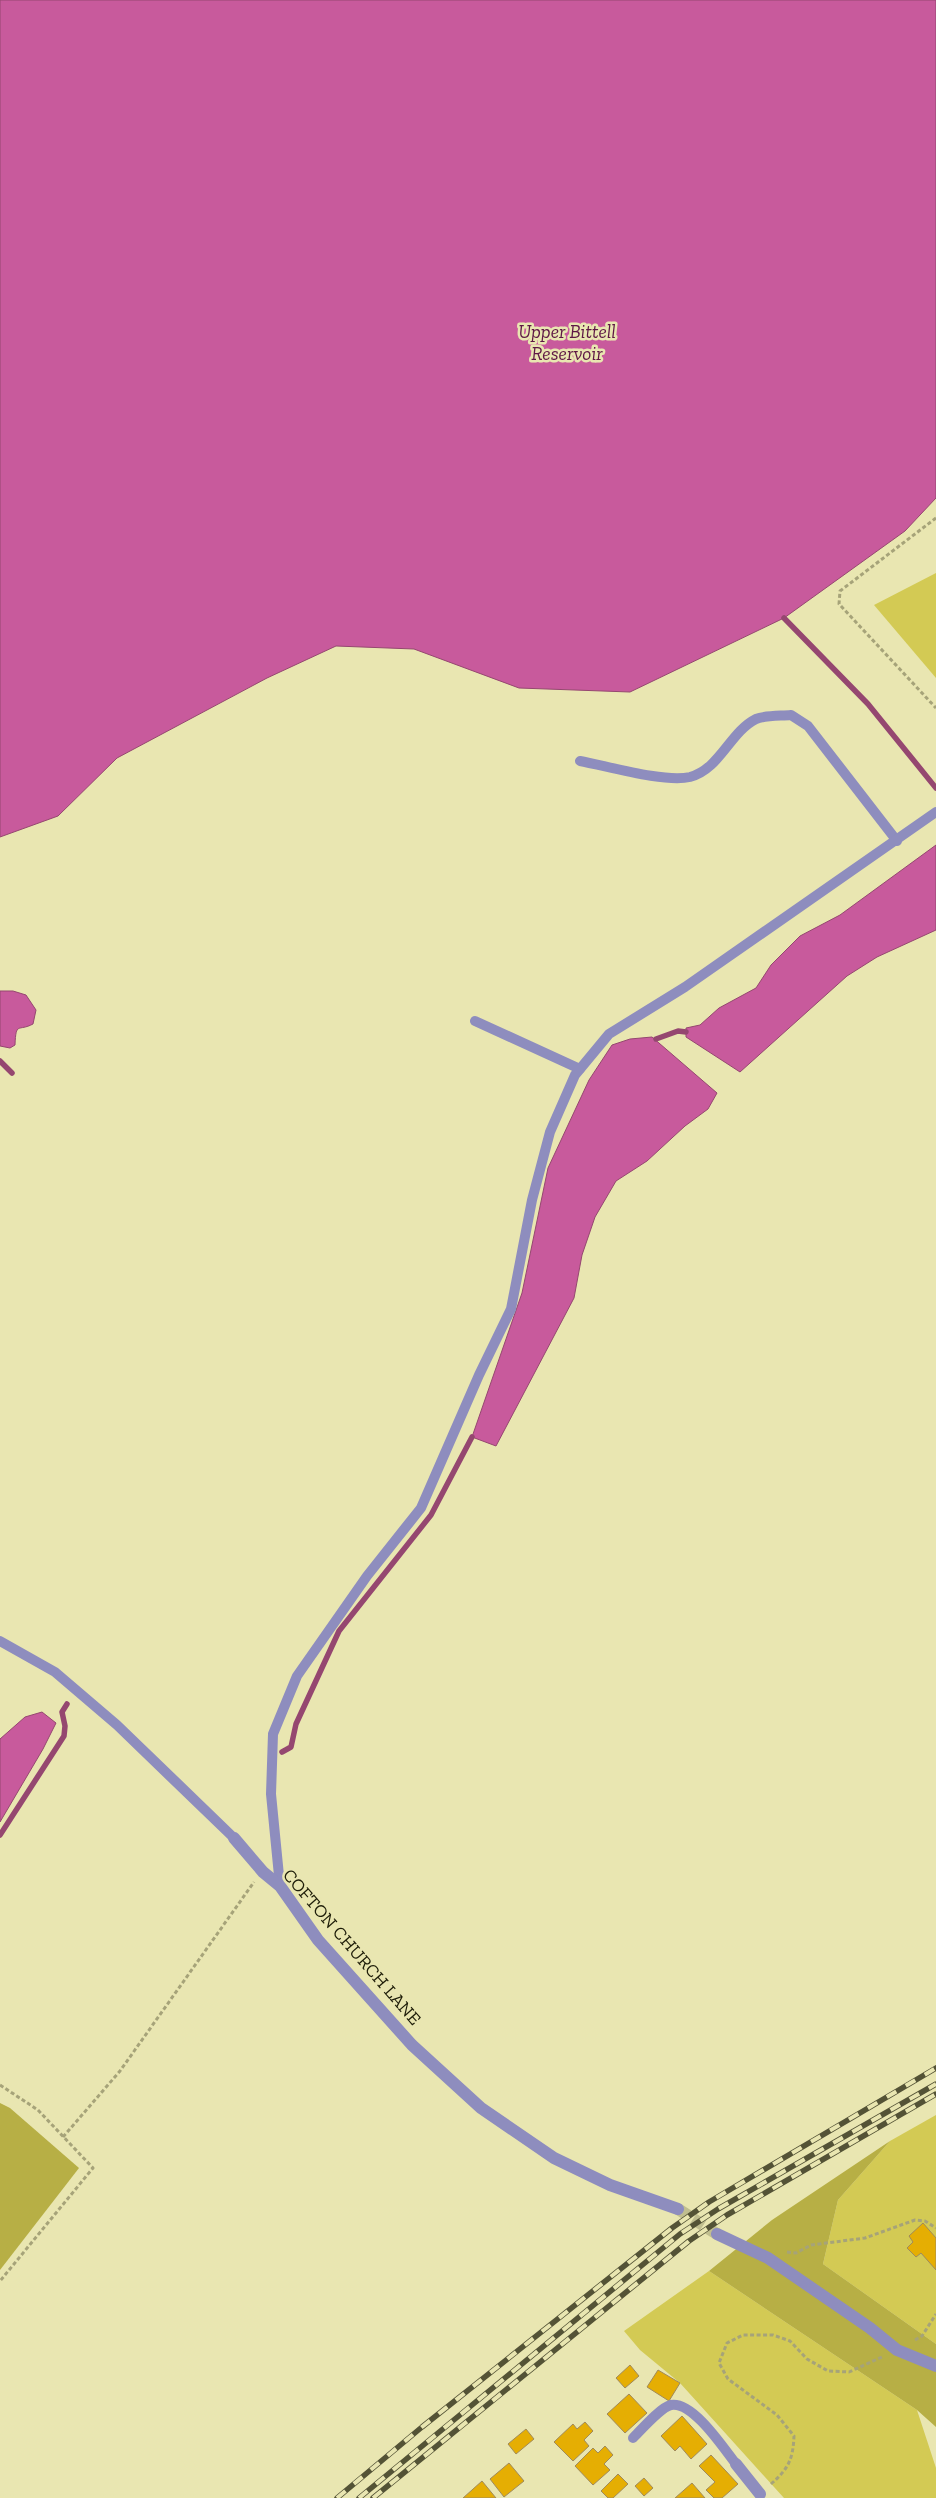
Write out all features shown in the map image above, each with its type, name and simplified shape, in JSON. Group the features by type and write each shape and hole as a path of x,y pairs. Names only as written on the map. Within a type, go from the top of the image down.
{"street":[{"name":"COFTON CHURCH LANE","path":"234,1838 262,1872 280,1886 318,1940 406,2038 481,2108 554,2158 610,2185 678,2208"},
{"path":"716,2234 768,2258 870,2328 897,2350 936,2366"},
{"path":"736,2464 760,2497"}],"lane":[{"path":"580,761 670,778 691,777 723,753 741,729 758,718 791,714 808,726 897,841"},
{"path":"280,1886 271,1794 273,1734 297,1676 367,1576 421,1508 479,1374 511,1309 532,1200 550,1132 575,1075 609,1034 693,981 897,841 936,812"},
{"path":"474,1020 580,1069"},
{"path":"0,1641 55,1672 117,1725 234,1838"},
{"path":"633,2438 664,2409 672,2405 684,2407 694,2413 736,2464"}],"path":[{"path":"936,518 850,582 840,591 839,604 936,708"},
{"path":"62,2137 120,2072 262,1872"},
{"path":"0,2084 38,2110 93,2168 0,2282"},
{"path":"796,2253 811,2245 865,2238 915,2220 925,2221 936,2228"},
{"path":"760,2497 783,2473 793,2456 794,2436 777,2415 728,2379 719,2363 727,2343 743,2335 773,2335 790,2341 807,2359 828,2371 850,2372 922,2336 936,2314"}],"shaded area":[{"path":"936,573 936,678 874,605"},
{"path":"0,2103 10,2108 79,2168 0,2270"},
{"path":"936,2115 936,2344 823,2264 838,2200 890,2141"},
{"path":"890,2141 838,2200 823,2264 936,2344 936,2427 917,2410 709,2271 772,2220"},
{"path":"709,2271 917,2410 936,2468 936,2498 784,2498 680,2383 640,2350 624,2331"}],"water":[{"name":"Upper Bittell Reservoir","path":"0,0 936,0 936,498 905,531 784,618 630,692 519,688 414,649 336,646 267,678 117,758 58,816 0,837"},
{"path":"936,845 936,930 877,957 847,976 740,1072 686,1037 686,1028 700,1025 719,1008 756,988 771,965 800,936 840,915"},
{"path":"0,991 13,991 26,995 36,1010 33,1024 17,1030 15,1045 10,1048 0,1046"},
{"path":"652,1037 717,1093 708,1109 685,1126 647,1161 616,1181 595,1217 582,1255 574,1298 496,1446 472,1437 522,1293 548,1168 589,1080 612,1045 630,1039"},
{"path":"42,1712 56,1723 0,1822 0,1739 25,1717"}],"building":[{"path":"923,2223 936,2238 936,2270 921,2253 916,2257 907,2248 913,2242 909,2236"},
{"path":"630,2365 639,2376 625,2388 616,2378"},
{"path":"658,2370 680,2383 669,2401 647,2387"},
{"path":"629,2394 647,2413 625,2433 607,2414"},
{"path":"682,2416 707,2444 691,2459 680,2446 675,2451 661,2436"},
{"path":"585,2422 593,2431 584,2440 589,2446 573,2461 554,2442 573,2424 577,2429"},
{"path":"526,2429 534,2439 516,2454 508,2444"},
{"path":"605,2446 613,2455 604,2464 610,2470 593,2485 575,2466 593,2448 598,2453"},
{"path":"711,2455 738,2484 722,2498 714,2498 706,2490 715,2482 699,2466"},
{"path":"509,2463 524,2481 504,2497 490,2479"},
{"path":"618,2474 628,2484 613,2498 608,2498 601,2491"},
{"path":"644,2478 653,2488 644,2496 635,2486"},
{"path":"482,2481 496,2498 463,2498"},
{"path":"692,2483 705,2498 675,2498"}],"waterway":[{"path":"784,618 868,704 936,788"},
{"path":"656,1039 678,1031 686,1032"},
{"path":"0,1061 12,1073"},
{"path":"282,1752 291,1747 296,1724 339,1631 431,1515 472,1437"},
{"path":"0,1835 64,1736 65,1726 62,1712 67,1704"}],"tunnel":[{"path":"678,2209 717,2234"}],"railway":[{"path":"337,2498 422,2427 672,2228 709,2202 936,2068"},
{"path":"359,2498 680,2234 718,2209 936,2084"},
{"path":"373,2498 689,2241 727,2215 936,2094"}]}
